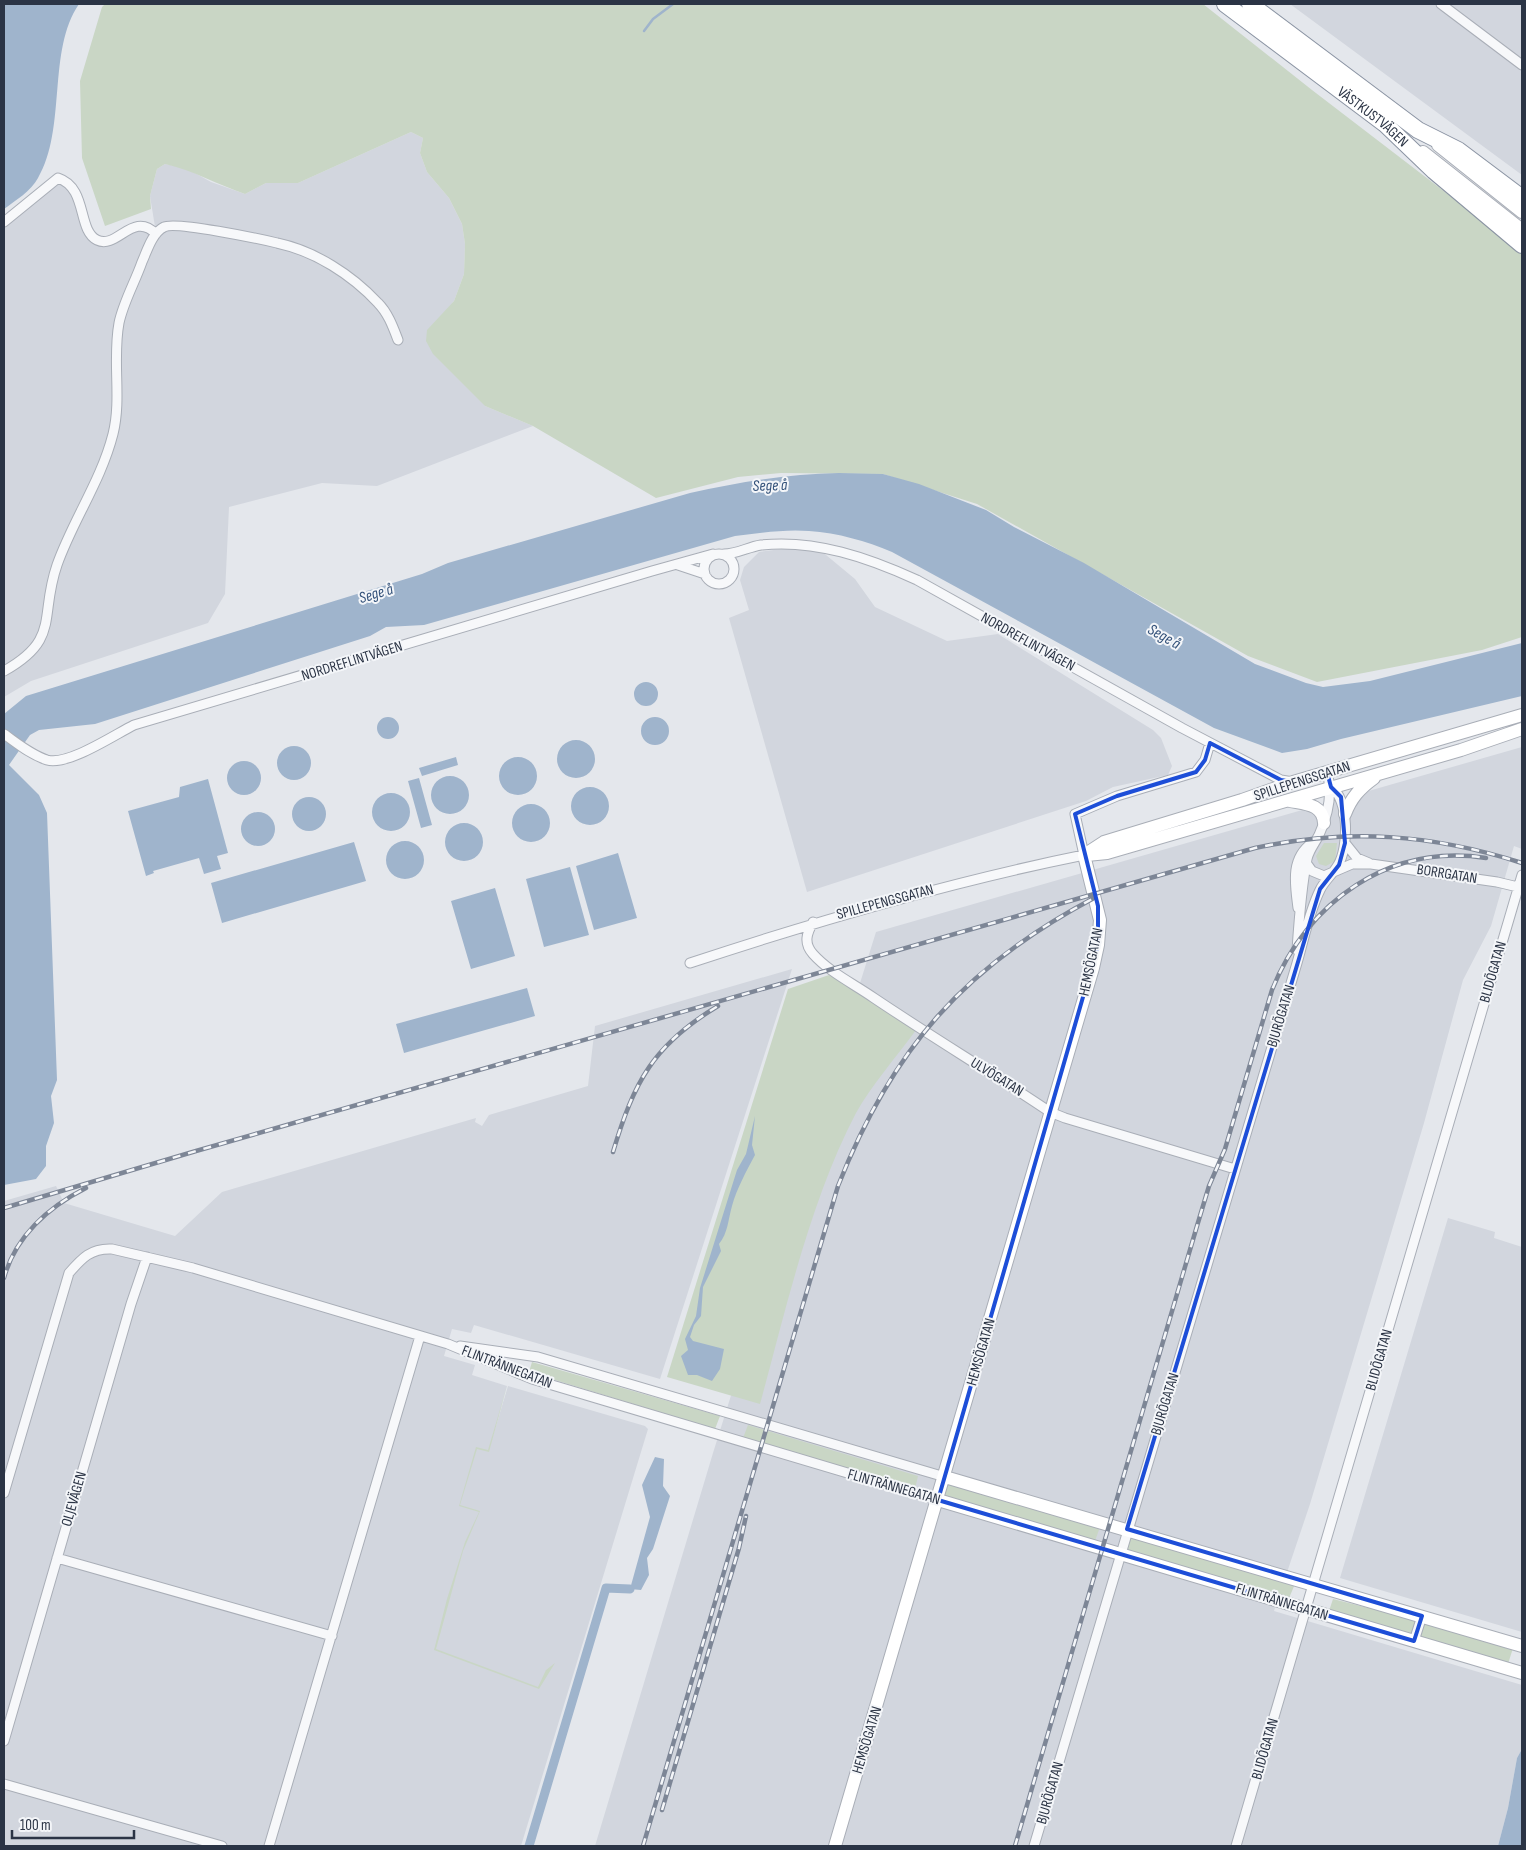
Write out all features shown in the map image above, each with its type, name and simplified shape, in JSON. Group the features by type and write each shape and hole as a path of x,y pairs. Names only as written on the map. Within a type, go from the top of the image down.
{"highway":[{"name":"VÄSTKUSTVÄGEN","path":"1225,4 1385,124"},
{"name":"VÄSTKUSTVÄGEN","path":"1250,4 1418,130"},
{"path":"1385,124 1434,171 1522,245"},
{"path":"1418,130 1458,150 1522,198"}],"street":[{"path":"1442,4 1522,65"},
{"name":"VÄSTKUSTVÄGEN","path":"1385,124 1522,230"},
{"name":"VÄSTKUSTVÄGEN","path":"1418,130 1522,212"},
{"path":"4,222 58,178 68,181 75,189 86,223 93,237 98,241 107,242 130,229 143,226 150,228 156,234"},
{"path":"4,671 31,653 41,640 47,626 51,586 58,563 108,453 117,408 119,322 148,246 156,234 164,227 176,225 278,243 304,251 329,264 379,304 391,320 398,340"},
{"name":"NORDREFLINTVÄGEN","path":"724,554 734,554 760,545 801,546 842,551 876,562 917,580 1210,743 1281,780 1293,782"},
{"path":"675,565 705,574 713,583 722,584 731,579 735,569 750,548"},
{"path":"705,574 706,561 713,554 724,554 732,560 735,569"},
{"name":"NORDREFLINTVÄGEN","path":"4,734 34,754 47,760 61,761 134,725 713,554"},
{"name":"SPILLEPENGSGATAN","path":"1084,855 1104,842 1242,800 1293,782 1522,715"},
{"name":"SPILLEPENGSGATAN","path":"690,962 813,922 949,885 1084,855 1106,853 1461,750 1522,729"},
{"path":"1084,855 1075,814 1116,796 1196,772 1206,760 1210,743"},
{"name":"BJURÖGATAN","path":"1297,963 1299,916 1307,864 1310,851 1324,823 1331,787 1327,772"},
{"path":"1345,814 1353,797 1362,787 1382,772"},
{"name":"BJURÖGATAN","path":"1034,1846 1127,1529 1320,889 1342,857 1345,843 1345,814 1341,797 1331,787"},
{"path":"1288,800 1313,805 1320,811 1324,823"},
{"name":"BJURÖGATAN","path":"1299,916 1295,870 1302,852 1317,840"},
{"name":"BORRGATAN","path":"1345,843 1358,858 1371,864"},
{"name":"HEMSÖGATAN","path":"835,1846 945,1477 1093,968 1100,931 1096,897 1084,855"},
{"name":"BORRGATAN","path":"1307,864 1319,875 1324,876 1352,864 1371,864 1520,888"},
{"name":"BLIDÖGATAN","path":"1236,1846 1520,888 1522,875"},
{"name":"ULVÖGATAN","path":"813,922 807,934 807,944 812,953 832,969 924,1032 1050,1112 1235,1169"},
{"path":"4,1493 69,1272 89,1252 112,1249 193,1268 448,1344"},
{"name":"OLJEVÄGEN","path":"4,1741 130,1304 147,1257"},
{"path":"270,1846 420,1336"},
{"name":"FLINTRÄNNEGATAN","path":"448,1344 538,1357 1522,1646"},
{"name":"FLINTRÄNNEGATAN","path":"448,1344 532,1379 1522,1673"},
{"path":"57,1558 332,1636"},
{"path":"1414,1641 1422,1616"},
{"path":"4,1784 222,1846"}],"highlighted area":[{"path":"1210,743 1281,780 1293,782 1327,772 1331,787 1341,797 1345,843 1339,865 1320,889 1127,1529 1422,1616 1414,1641 938,1500 1098,945 1098,906 1075,814 1117,796 1196,772 1205,760"}],"shaded area":[{"path":"1290,4 1522,4 1522,175"},
{"path":"411,132 423,138 420,153 427,172 449,198 462,224 465,244 464,274 454,301 445,312 485,406 533,426 377,486 322,483 229,507 225,594 208,623 31,681 4,697 4,222 50,183 68,181 86,223 98,241 129,229 156,233 150,196 157,169 165,164 186,168 211,182 245,194 266,183 298,183"},
{"path":"789,548 820,550 855,579 875,607 947,641 998,634 1153,730 1161,738 1172,766 1168,775 1113,787 1086,801 807,892 729,618 749,610 740,580 744,567 759,552"},
{"path":"1522,747 1522,849 1514,846 1491,926 1463,980 1424,1123 1310,1504 1274,1611 1522,1685 1522,1749 1517,1758 1508,1808 1498,1846 595,1846 713,1453 876,932"},
{"path":"792,969 660,1379 474,1325 471,1333 452,1329 444,1356 475,1365 472,1375 507,1386 489,1449 508,1386 645,1426 648,1429 521,1846 4,1846 4,1201 56,1186 64,1203 175,1236 222,1192 476,1118 475,1122 482,1126 489,1115 588,1086 595,1026"},
{"path":"1448,1218 1495,1232 1494,1238 1522,1247 1522,1632 1340,1578"}],"green space":[{"path":"105,4 1203,4 1522,251 1522,637 1482,650 1317,682 1248,656 977,504 883,474 781,473 738,477 656,498 533,426 485,406 433,354 426,341 427,330 454,301 464,274 465,244 462,224 449,198 427,172 420,153 423,138 411,132 298,183 266,183 245,194 186,170 165,164 157,169 150,196 151,209 105,226 82,158 80,81 102,7"},
{"path":"1324,843 1337,843 1335,861 1326,866 1319,864 1316,856"},
{"path":"829,975 856,989 916,1030 856,1113 825,1182 800,1256 760,1404 667,1377 788,989"},
{"path":"532,1362 720,1416 715,1429 529,1372"},
{"path":"507,1386 489,1452 477,1449 460,1505 480,1511 463,1551 436,1649 538,1687 546,1670 555,1663 539,1689 434,1650 447,1599 465,1542 479,1512 459,1506 476,1447 488,1450"},
{"path":"748,1425 918,1476 915,1489 743,1438"},
{"path":"948,1483 1100,1527 1095,1541 944,1497"},
{"path":"1129,1535 1295,1584 1289,1598 1125,1551"},
{"path":"1333,1599 1416,1620 1412,1636 1329,1611"},
{"path":"1424,1622 1513,1648 1508,1664 1419,1639"}],"water":[{"path":"4,4 79,4 69,23 63,44 52,137 47,158 38,178 31,187 4,209"},
{"name":"Sege å","path":"839,473 883,474 919,484 986,510 1014,527 1084,563 1255,664 1306,683 1323,687 1370,681 1522,643 1522,696 1341,739 1307,749 1282,753 1214,728 892,552 872,544 841,536 820,532 791,531 735,536 424,625 386,627 370,636 95,724 39,730 30,735 9,765 39,795 47,813 57,1080 51,1096 54,1123 46,1146 46,1166 36,1179 4,1185 4,714 26,696 422,574 448,563 690,493 764,479"},
{"path":"646,682 651,683 657,689 657,699 651,705 646,706 641,705 635,699 634,694 635,689 641,683"},
{"path":"388,717 396,720 399,728 396,736 388,739 380,736 377,728 380,720"},
{"path":"655,717 665,721 669,731 665,741 655,745 645,741 641,731 645,721"},
{"path":"576,740 590,745 595,759 590,773 576,778 562,773 557,759 562,745"},
{"path":"294,746 301,747 306,751 310,756 310,770 306,775 301,779 294,780 287,779 282,775 278,770 277,763 278,756 282,751 287,747"},
{"path":"456,757 458,765 422,776 419,768"},
{"path":"518,757 532,762 537,776 532,790 518,795 504,790 499,776 504,762"},
{"path":"244,761 251,762 256,766 260,771 260,785 256,790 251,794 244,795 237,794 232,790 228,785 227,778 228,771 232,766 237,762"},
{"path":"450,776 464,781 469,795 464,809 450,814 436,809 431,795 436,781"},
{"path":"419,778 432,825 421,828 408,781"},
{"path":"208,779 228,853 217,856 221,869 204,874 199,858 153,871 154,873 146,876 128,811 179,797 180,787"},
{"path":"590,787 604,792 609,806 604,820 590,825 576,820 571,806 576,792"},
{"path":"391,793 405,798 410,812 405,826 391,831 377,826 372,812 377,798"},
{"path":"309,797 316,798 321,802 325,807 325,821 321,826 316,830 309,831 302,830 297,826 293,821 292,814 293,807 297,802 302,798"},
{"path":"531,804 545,809 550,823 545,837 531,842 517,837 512,823 517,809"},
{"path":"258,812 265,813 270,817 274,822 274,836 270,841 265,845 258,846 251,845 246,841 242,836 241,829 242,822 246,817 251,813"},
{"path":"464,823 478,828 483,842 478,856 464,861 450,856 445,842 450,828"},
{"path":"405,841 419,846 424,860 419,874 405,879 391,874 386,860 391,846"},
{"path":"354,842 366,881 222,923 211,883"},
{"path":"618,853 637,918 594,930 576,866"},
{"path":"570,867 589,935 544,947 526,879"},
{"path":"495,888 515,956 471,969 451,901"},
{"path":"527,988 535,1016 404,1053 396,1024"},
{"path":"755,1116 752,1145 755,1155 734,1199 726,1231 719,1244 721,1251 703,1287 701,1316 694,1325 690,1337 693,1341 724,1349 720,1369 712,1381 697,1375 688,1375 681,1356 688,1350 685,1339 696,1316 700,1288 737,1170 746,1154"},
{"path":"655,1457 664,1459 663,1486 670,1496 653,1549 647,1558 649,1575 641,1590 630,1589 650,1517 642,1485"},
{"path":"1522,1749 1522,1846 1498,1846 1508,1808 1517,1758"}],"waterway":[{"path":"644,31 653,19 673,4"},
{"path":"529,1846 606,1588 630,1589"}],"railway":[{"path":"4,1208 196,1151 1255,848 1323,838 1390,837 1455,846 1489,853 1522,863"},
{"path":"1015,1846 1209,1186 1225,1149 1272,990 1287,958 1307,930 1330,906 1356,885 1385,870 1417,860 1450,856 1486,858"},
{"path":"643,1846 838,1186 859,1137 882,1093 908,1053 938,1016 970,983 1007,953 1048,925 1094,898"},
{"path":"613,1152 629,1105 649,1067 677,1035 718,1006"},
{"path":"4,1278 16,1249 35,1225 59,1204 86,1188"},
{"path":"662,1810 739,1548 746,1516"}]}
